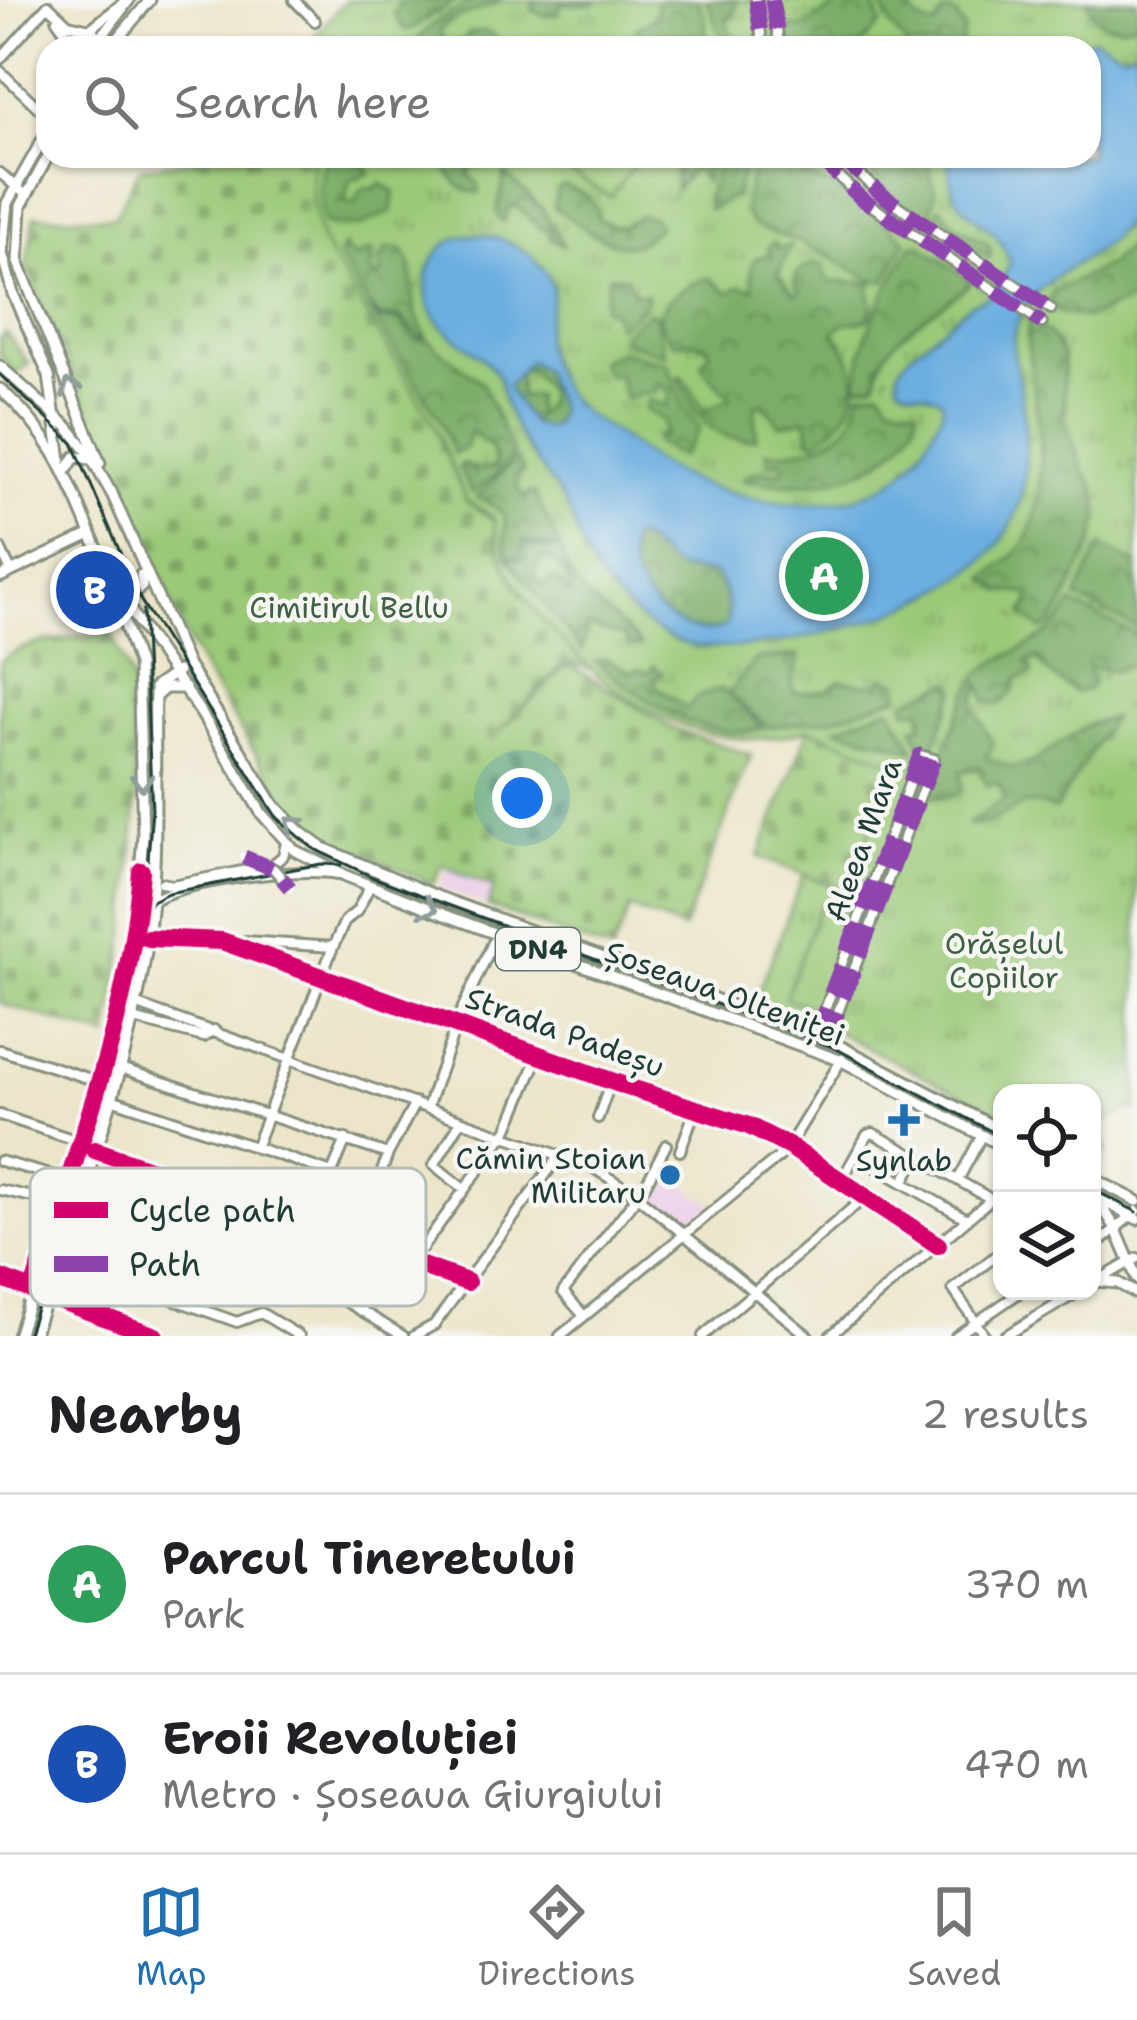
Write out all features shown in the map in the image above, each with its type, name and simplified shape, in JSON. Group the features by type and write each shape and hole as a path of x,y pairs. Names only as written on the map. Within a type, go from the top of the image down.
{"main road":[{"path":"94,36 128,0"},
{"path":"121,36 150,0"},
{"path":"36,151 1,219 3,266 49,376 64,468"},
{"path":"41,168 19,218 22,275 113,496"},
{"path":"1,219 19,218"},
{"path":"0,366 79,439 113,496"},
{"path":"0,389 33,418 64,468 136,655 143,807 133,954 73,1168"},
{"path":"64,468 78,456 94,463"},
{"name":"Șoseaua Olteniței","path":"113,496 188,665 277,809 323,848 488,916 827,1041 993,1141"},
{"path":"0,577 91,534"},
{"path":"96,546 131,592 140,589 142,582 134,548"},
{"name":"Șoseaua Olteniței","path":"96,546 134,616 175,672 262,814 286,842 307,857 497,934 844,1055 993,1127"},
{"path":"88,1168 132,1019 158,880 155,697 158,682 188,665"},
{"path":"155,697 165,688 185,688"},
{"path":"1101,1183 1137,1201"},
{"path":"1101,1199 1136,1215"},
{"path":"1101,1207 1134,1259 1137,1279"},
{"path":"1101,1282 1118,1283 1137,1294"},
{"path":"18,1336 30,1299"},
{"path":"33,1336 43,1306"}],"street":[{"path":"294,0 315,21"},
{"path":"756,0 760,36"},
{"path":"772,0 777,36"},
{"path":"46,3 63,21 100,36"},
{"path":"46,3 69,36"},
{"path":"0,58 46,3"},
{"path":"758,26 774,23"},
{"path":"73,36 78,28"},
{"path":"0,70 36,105"},
{"path":"828,168 900,227 1042,323"},
{"path":"851,168 910,214 1051,309"},
{"path":"0,173 26,194"},
{"path":"900,227 910,214"},
{"path":"971,276 980,262"},
{"path":"0,548 11,571"},
{"name":"Aleea Mara","path":"815,1036 920,755 928,755 934,759 827,1041"},
{"path":"158,880 172,885 272,865 283,856 286,842"},
{"path":"244,857 274,868 290,887"},
{"path":"152,902 177,891 270,873 318,871 346,876"},
{"path":"158,880 177,891"},
{"path":"256,1148 333,947 370,886"},
{"path":"427,1108 497,934"},
{"name":"Strada Padeșu","path":"148,938 222,941 749,1126 790,1147 938,1244"},
{"name":"Strada Padeșu","path":"243,948 245,941 333,947"},
{"path":"135,1004 602,1172 808,1336"},
{"path":"132,1019 204,1037 214,1030"},
{"path":"0,1050 100,1082"},
{"path":"426,1242 502,1136 539,1055"},
{"path":"560,1336 790,1147 844,1055"},
{"path":"120,1068 388,1154"},
{"path":"598,1118 611,1081"},
{"path":"111,1099 317,1168"},
{"path":"383,1168 415,1103"},
{"path":"680,1151 695,1110"},
{"path":"0,1114 81,1142"},
{"path":"460,1120 434,1166 464,1189"},
{"path":"830,1336 991,1198 870,1133 841,1181"},
{"path":"958,1180 982,1135"},
{"path":"334,1168 346,1139"},
{"path":"584,1316 563,1292 645,1186 666,1145"},
{"path":"94,1150 145,1168"},
{"path":"414,1336 430,1333 560,1155"},
{"path":"856,1156 967,1220"},
{"path":"903,1183 917,1156"},
{"path":"0,1161 30,1169"},
{"path":"0,1190 30,1196"},
{"path":"704,1336 864,1198"},
{"path":"1101,1242 1136,1215"},
{"path":"986,1336 953,1288 993,1259"},
{"path":"1101,1278 1134,1259"},
{"path":"426,1267 466,1282"},
{"path":"0,1278 30,1286"},
{"path":"956,1336 1007,1300"},
{"path":"1005,1336 1064,1300"},
{"path":"78,1306 155,1336"},
{"path":"192,1306 237,1322 261,1312 298,1336"},
{"path":"354,1306 403,1336"}],"shaded area":[{"path":"447,869 495,887 488,906 440,888"},
{"name":"Cămin Stoian Militaru","path":"665,1156 696,1195 715,1205 688,1227 654,1197"}],"green space":[{"name":"Orășelul Copiilor","path":"346,0 1137,0 1137,1110 1101,1124 1101,1084 993,1084 993,1111 835,1031 755,1002 804,874 847,890 809,729 764,738 719,736 675,723 595,673 561,641 506,568 492,516 467,501 432,421 322,242 312,203 312,168 1101,168 1101,36 314,36"},
{"path":"402,0 457,0 409,30 394,14"},
{"path":"473,0 502,0 452,21 440,30 442,36 421,36"},
{"path":"535,0 597,0 560,4 558,14 544,16 532,10"},
{"path":"658,0 698,0 706,36 639,36 636,28 655,18"},
{"path":"707,0 737,0 735,14 726,20 735,36 721,36"},
{"path":"846,0 871,0 881,24 870,36 782,36 782,28 804,26"},
{"path":"880,0 905,0 917,18 930,26 936,26 944,13 953,13 964,29 963,36 899,36"},
{"path":"1087,0 1137,0 1137,22 1103,24"},
{"path":"484,31 495,36 467,36 469,33"},
{"name":"Cimitirul Bellu","path":"140,168 312,168 312,203 322,242 432,421 466,501 495,521 497,543 515,583 543,621 591,669 566,661 498,733 568,664 673,729 751,755 683,929 630,908 612,952 488,906 494,887 442,865 433,884 323,835 289,806 185,635 26,266 35,216 115,217"},
{"path":"324,168 367,168 370,173 350,181 344,203 358,201 359,192 381,183 395,192 392,211 358,227 325,223"},
{"path":"472,168 468,174 479,192 466,190 447,169"},
{"path":"562,168 632,168 611,197"},
{"path":"694,168 675,190 675,170"},
{"path":"696,168 709,168 705,182"},
{"path":"717,168 744,168 736,195 709,210 706,198"},
{"path":"752,168 787,168 856,200 906,241 886,280 875,281 802,243 754,226 744,212"},
{"path":"863,168 930,168 935,194 930,218 909,209"},
{"path":"505,174 542,208 563,245 516,206 508,208 504,222 500,220 497,213"},
{"path":"564,186 585,194 598,209 597,218 611,225 624,225 641,215 654,218 659,226 636,244 604,239 554,207 557,190"},
{"path":"940,207 955,225 987,243 989,258 932,221"},
{"path":"1137,239 1137,299 1084,318 1058,312 1049,299 1053,292 1110,264"},
{"path":"774,242 777,248 791,246 778,274 794,294 800,292 794,283 797,273 814,263 824,266 832,282 873,282 869,290 873,306 867,320 842,324 834,333 855,378 850,405 816,441 810,439 807,419 780,425 764,403 755,405 756,438 716,431 697,414 679,377 705,411 731,398 703,368 708,346 674,343 660,323 667,303 704,280 710,278 728,293 741,286 753,289 751,265 756,258 769,255 768,247"},
{"path":"912,245 920,245 972,282 900,337 880,365 876,383 857,386 869,330"},
{"path":"344,246 353,257 371,251 372,274 377,278 383,272 378,265 387,248 402,250 411,268 416,311 426,336 419,336 400,317 381,317 366,302 338,255"},
{"path":"609,275 627,277 633,293 647,294 641,309 617,326 614,312 603,308"},
{"path":"367,306 380,320 399,320 417,340 426,339 482,383 513,454 501,471 472,493 459,467 463,463 475,470 497,468 490,447 471,431 465,448 454,454 440,420"},
{"path":"649,312 656,315 665,355 622,340 622,333"},
{"path":"1029,319 1050,334 1063,355 1065,421 1084,472 1096,489 1099,516 1094,540 1063,606 1041,630 1024,615 1032,594 1001,591 986,578 1024,544 1039,493"},
{"path":"6,333 29,364 15,375 0,355 0,338"},
{"path":"621,351 668,363 684,408 700,428 681,457 656,443 657,436 665,436 664,421 644,409 649,400 667,406 670,392 658,383 657,391 625,398 618,375 607,375 599,360"},
{"path":"529,361 543,371 559,411 553,425 532,424 507,387","holes":["527,368 546,388 547,403 536,417 535,396 520,396 519,374"]},
{"path":"881,389 890,402 917,408 911,430 886,456 828,480 742,479 756,471 780,473 785,465 780,460 770,463 766,451 796,450 827,441 850,422 858,392"},
{"path":"516,459 524,471 517,478 517,487 525,500 528,493 535,494 560,547 523,541 520,557 507,556 504,516 477,497"},
{"path":"638,537 676,569 714,573 727,599 726,627 690,628 657,608 644,593 630,558 631,540"},
{"path":"526,545 561,549 573,580 641,646 627,645 625,636 588,626 582,650 508,559 525,559","holes":["542,559 555,562 567,578 572,597 556,579 544,587 533,574"]},
{"path":"1101,545 1137,565 1137,628 1076,598"},
{"path":"1072,604 1137,635 1137,662 1114,671 1088,667 1092,684 1075,692 1038,659 1029,663 1033,672 1017,679 1013,692 1000,704 987,702 980,684 973,705 993,745 986,758 1013,768 1033,762 1089,724 1112,718 1055,810 1028,804 992,821 968,824 1005,799 998,783 987,785 979,769 961,771 962,791 942,798 928,795 968,693 981,672 1040,639"},
{"path":"110,630 132,681 136,802 127,928 108,1037 0,1003 0,661 41,643"},
{"path":"799,656 792,681 795,693 827,690 841,680 868,685 884,678 898,682 900,696 831,719 768,727 729,695 763,728 718,730 651,702 595,661 607,659 630,672 649,673 654,665 661,674 654,679 656,686 687,709 697,697 721,689 728,694 756,659"},
{"path":"950,682 956,690 932,750 925,752 913,728 922,725 921,709 906,710 905,701"},
{"path":"887,708 915,750 836,728"},
{"path":"809,729 896,763 847,891 759,857"},
{"path":"821,903 858,917 821,1012 785,998"}],"water":[{"path":"1101,42 1123,53 1137,49 1137,209 1104,245 1040,289 1015,330 1025,475 1008,530 992,552 939,591 853,625 760,645 704,647 682,643 647,625 593,569 567,509 512,422 495,372 433,314 426,284 438,253 463,237 489,236 515,245 536,261 552,288 545,342 560,385 584,413 661,465 693,481 750,498 780,503 841,501 868,493 909,466 943,409 942,400 898,383 898,371 908,356 971,304 991,296 1010,265 1004,247 964,208 950,168 1101,168","holes":["529,361 543,371 559,411 554,425 546,428 532,424 507,387","638,537 676,569 714,573 727,599 725,627 689,628 657,608 635,576 631,540"]}],"tram line":[{"path":"0,375 73,443 141,601 277,818 313,848 372,877 833,1047 993,1132"},
{"path":"83,1168 103,1109 140,956 152,810 143,610"},
{"path":"143,915 152,901 168,893 321,864 341,865"},
{"path":"1098,1192 1137,1212"},
{"path":"27,1336 37,1306"}],"marked path":[{"path":"756,0 761,36"},
{"path":"772,0 778,36"},
{"path":"830,168 862,199 1042,323"},
{"path":"852,168 885,197 1051,309"},
{"path":"815,1036 920,755 934,759 827,1041"},
{"path":"244,857 274,869 290,888"}],"cycle path":[{"path":"73,1168 126,978 141,871"},
{"path":"148,938 222,941 749,1126 790,1147 938,1245"},
{"path":"95,1150 146,1168"},
{"path":"426,1267 467,1282"},
{"path":"0,1278 30,1289"},
{"path":"75,1306 155,1336"}],"place":[{"name":"Parcul Tineretului","path":"824,576"},
{"name":"Eroii Revoluției","path":"95,590"},
{"name":"Synlab","path":"904,1120"},
{"name":"Cămin Stoian Militaru","path":"670,1175"}]}
